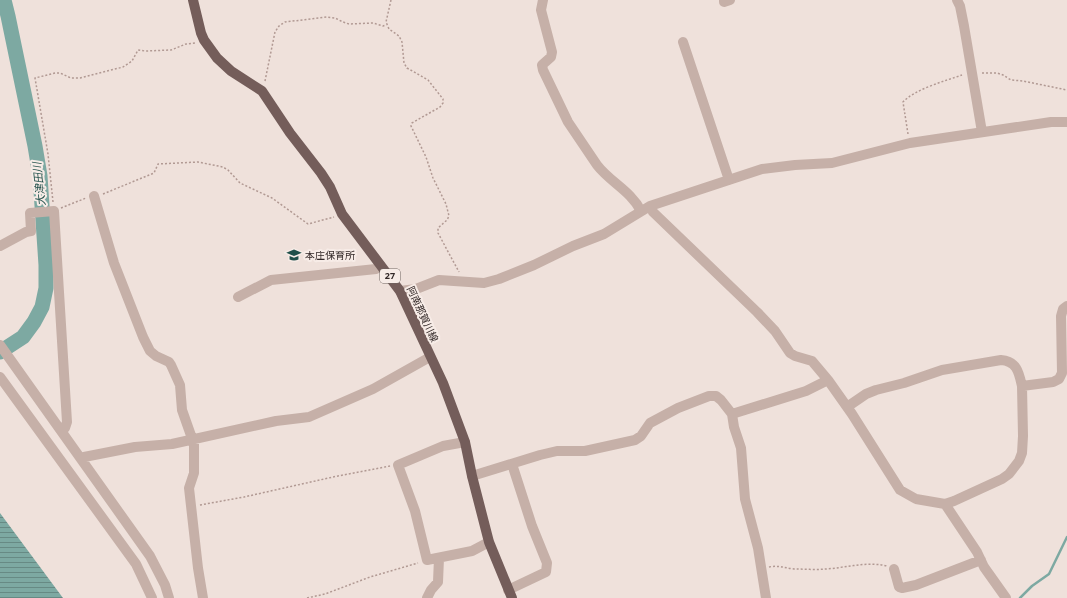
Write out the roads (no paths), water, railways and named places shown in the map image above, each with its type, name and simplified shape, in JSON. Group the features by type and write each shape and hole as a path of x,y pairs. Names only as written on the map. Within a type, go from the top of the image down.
{"main road":[{"name":"阿南那賀川線","path":"193,0 204,40 216,58 232,71 262,91 290,133 321,173 342,214 400,292 443,383 465,442 489,542 510,594"}],"street":[{"path":"543,0 542,10 552,52 551,58 542,65 543,70 568,122 597,165 638,204 653,212 757,312 775,331 790,353 812,361 828,380 847,407 900,490 916,499 945,504 1002,479 1009,474 1022,453 1022,386 1019,373 1008,361 1001,360 942,370 904,383 876,390 866,394 847,407"},
{"path":"724,0 724,2 730,0"},
{"path":"957,0 960,6 964,26 982,132"},
{"path":"683,42 729,180"},
{"path":"400,292 416,289 439,280 484,283 499,279 604,234 646,208 762,169 794,165 832,163 910,143 1051,122 1067,122"},
{"path":"94,196 114,263 143,337 150,350 156,356 169,362 180,386 182,410 194,444 194,473 189,488 203,598"},
{"path":"0,246 26,232 31,231 30,213 52,211 67,422 65,428 61,431"},
{"path":"238,296 271,280 376,269 380,265"},
{"path":"1022,386 1053,382 1059,379 1062,373 1061,316 1063,309 1067,306"},
{"path":"0,345 150,556 165,585 169,598"},
{"path":"81,459 84,457 135,447 172,444 276,421 309,417 373,389 430,357"},
{"path":"0,377 136,564 152,598"},
{"path":"732,414 806,391 828,380"},
{"path":"472,476 557,451 585,451 635,440 641,436 650,423 678,408 709,396 716,396 732,414 742,456 745,499 758,548 766,598"},
{"path":"465,442 443,446 398,465 414,511 427,560 472,550 489,542"},
{"path":"510,594 546,572 547,563 532,526 512,464"},
{"path":"945,504 1006,598"},
{"path":"428,598 431,590 438,582 439,558"},
{"path":"894,569 899,586 902,588 916,585 981,560"}],"water":[{"path":"0,513 63,598 0,598"}],"waterway":[{"name":"大津田川","path":"0,352 23,337 34,322 42,307 46,288 46,265 40,176 4,0"},
{"path":"1020,598 1032,586 1049,574 1067,537"}],"place":[{"name":"本庄保育所","path":"294,255"}]}
